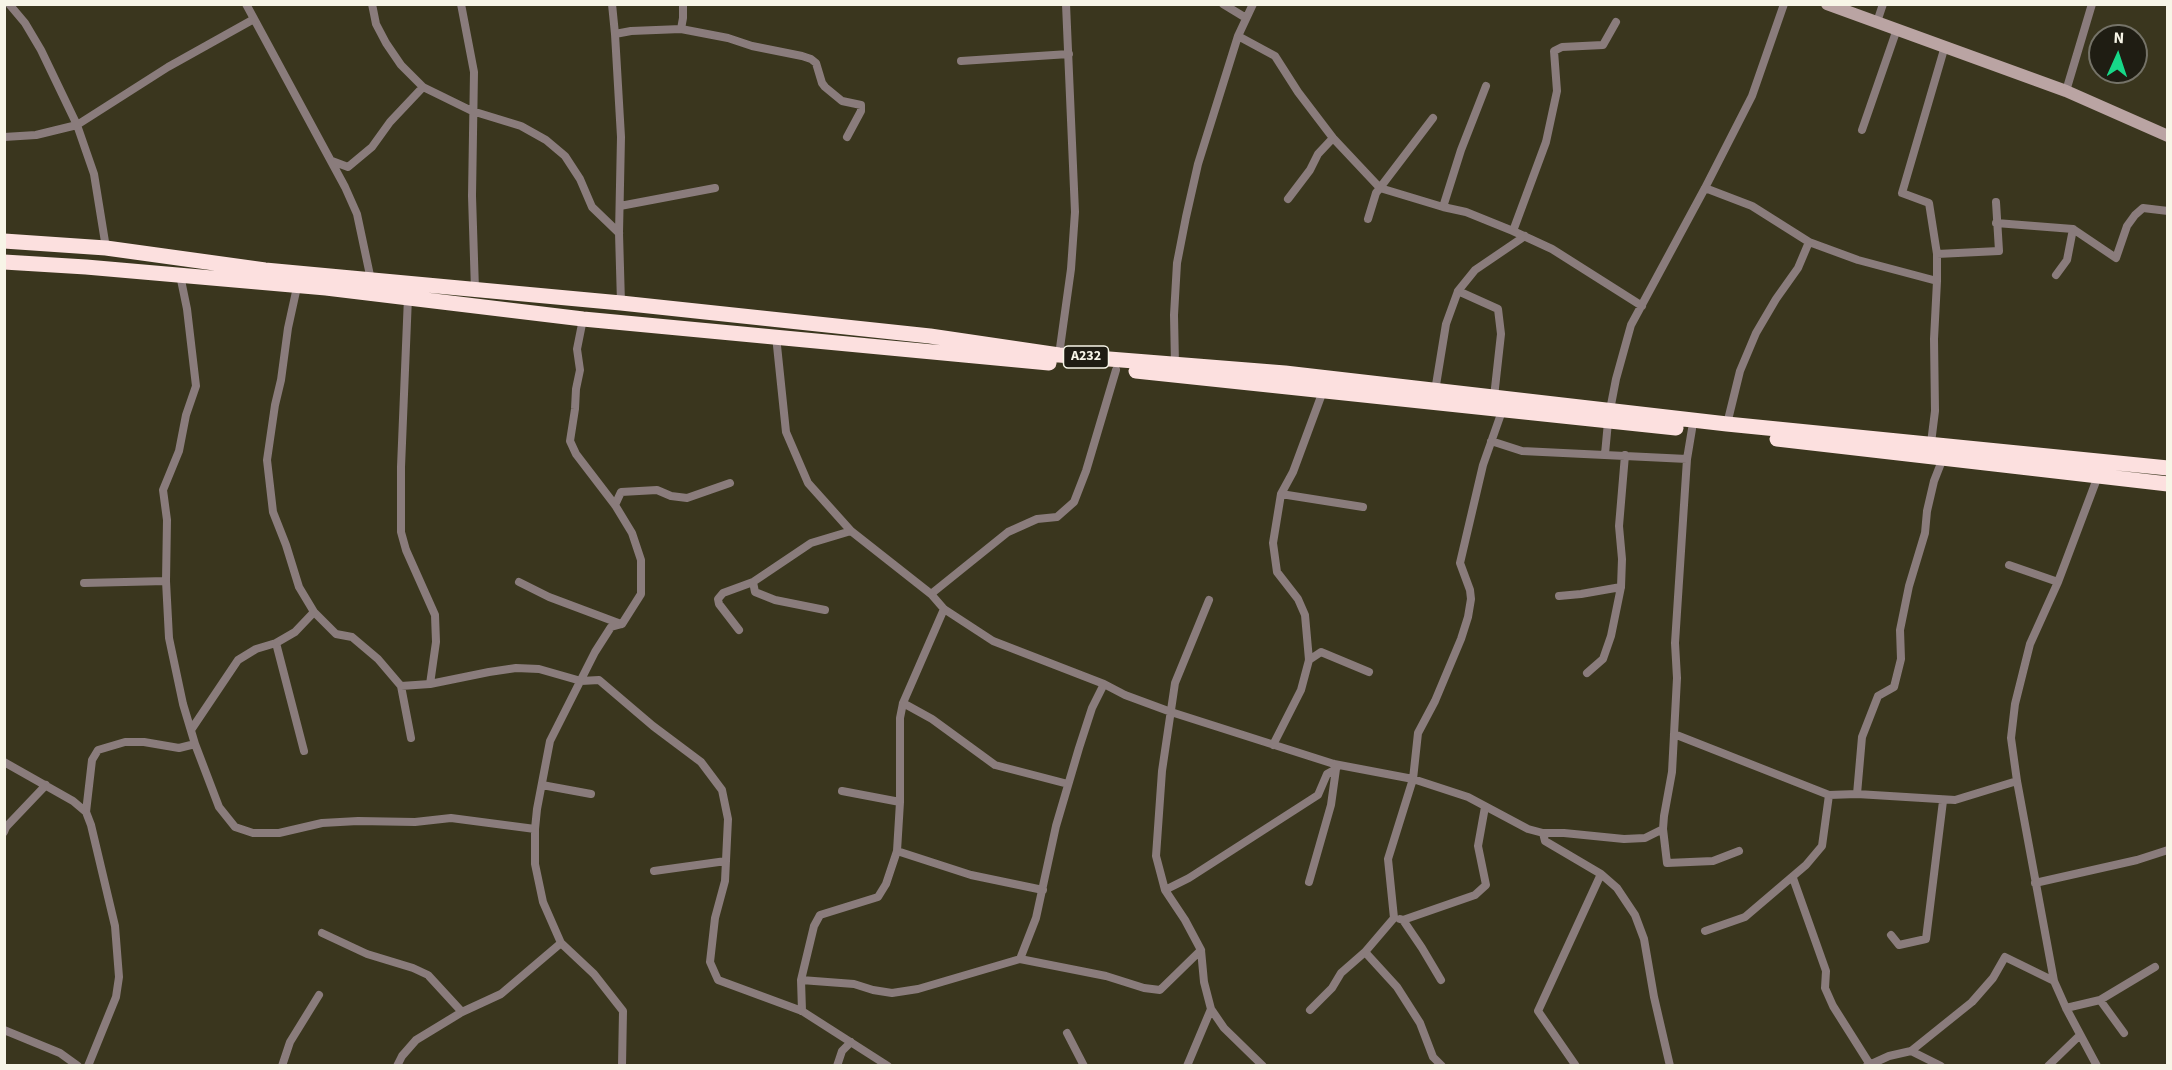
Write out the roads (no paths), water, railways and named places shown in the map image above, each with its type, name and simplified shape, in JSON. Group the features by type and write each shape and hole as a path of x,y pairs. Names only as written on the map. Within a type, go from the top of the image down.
{"highway":[{"name":"A232","path":"4,241 106,248 189,261 930,336 1059,355 1284,373 1435,391 1498,404"},
{"name":"A232","path":"4,262 297,286 583,319 1323,391 1727,424 2168,468"},
{"name":"A232","path":"1609,416 1692,429 2168,484"}],"street":[{"path":"9,4 25,23 41,50 77,125 94,174 106,248"},
{"path":"246,4 332,161 357,214 371,280"},
{"path":"372,4 376,24 386,43 401,65 423,87 472,111 521,126 546,140 565,156 580,179 592,207 619,233"},
{"path":"461,4 474,72 472,196 475,290"},
{"path":"612,4 621,137 619,233 621,303"},
{"path":"681,29 682,4"},
{"path":"1059,355 1071,269 1075,212 1066,4"},
{"path":"1223,4 1246,18"},
{"path":"1175,364 1174,315 1177,263 1186,217 1198,164 1238,36 1253,4"},
{"path":"1605,454 1616,379 1631,325 1752,96 1784,4"},
{"path":"1827,4 2067,91 2168,136"},
{"path":"1877,22 1883,4"},
{"path":"2067,91 2092,4"},
{"path":"4,137 36,135 77,125 168,67 254,19"},
{"path":"1513,231 1546,142 1557,91 1554,51 1562,47 1603,45 1616,22"},
{"path":"615,34 681,29 811,59 816,63 825,87 842,101 861,105 861,111 846,137"},
{"path":"1862,130 1898,29"},
{"path":"1238,36 1275,56 1298,92 1333,138 1380,188 1466,212 1525,236 1552,249 1642,306"},
{"path":"1931,443 1935,411 1934,339 1937,254 1929,203 1902,193 1945,46"},
{"path":"961,61 1069,54"},
{"path":"1443,207 1461,150 1486,86"},
{"path":"332,161 348,167 372,147 390,122 423,87"},
{"path":"1368,219 1376,194 1433,118"},
{"path":"1288,200 1310,170 1318,154 1333,138"},
{"path":"620,206 715,188"},
{"path":"1705,188 1752,206 1809,242 1858,260 1937,281"},
{"path":"1937,254 1999,251 1996,202"},
{"path":"1996,223 2073,229 2116,258 2127,226 2134,215 2143,208 2168,211"},
{"path":"2056,274 2067,260 2073,229"},
{"path":"1435,391 1446,324 1458,291 1475,270 1525,236"},
{"path":"1727,424 1740,371 1756,333 1798,268 1809,242"},
{"path":"180,275 187,309 196,386 186,415 179,451 163,490 170,638 183,704 195,744 219,807 235,827 253,832 279,832 322,823 415,822 451,818 535,829"},
{"path":"297,286 267,460 273,512 299,587 314,612 336,634 352,637 378,659 401,687 411,738"},
{"path":"1442,980 1398,919 1388,859 1413,779 1418,733 1435,701 1468,617 1470,590 1460,563 1498,404 1500,334 1498,309 1458,291"},
{"path":"408,297 401,456 401,532 406,550 435,615 436,642 430,684"},
{"path":"583,319 577,349 580,370 570,441 576,454 615,505 632,533 641,560 641,594 622,624 611,627 595,652 550,741 535,829 535,864 543,902 561,943 594,974 623,1011 622,1065"},
{"path":"776,336 786,432 808,483 851,531 931,594 944,609 993,641 1171,712 1335,766 1413,779 1468,797 1528,829 1543,833 1564,832 1624,839 1645,838 1663,829"},
{"path":"931,594 1008,531 1037,519 1057,517 1074,502 1086,471 1116,370"},
{"path":"1273,745 1301,690 1309,660 1305,615 1298,599 1277,572 1273,543 1281,494 1293,472 1323,391"},
{"path":"1692,429 1687,459 1675,643 1677,678 1672,772 1663,829 1667,863 1713,861 1739,851"},
{"path":"1491,441 1522,451 1687,459"},
{"path":"1587,673 1603,659 1611,636 1622,587 1619,526 1625,455"},
{"path":"1857,794 1862,737 1878,696 1894,687 1901,659 1900,630 1924,533 1934,481 1943,458"},
{"path":"2097,1065 2054,981 2011,738 2015,704 2030,644 2058,582 2098,476"},
{"path":"615,505 621,492 657,490 671,496 687,498 730,483"},
{"path":"1281,494 1363,507"},
{"path":"739,630 719,604 718,599 723,593 753,582 811,543 851,531"},
{"path":"2009,565 2058,582"},
{"path":"84,583 166,581"},
{"path":"519,582 549,597 622,624"},
{"path":"753,582 755,592 775,600 825,610"},
{"path":"1559,596 1622,587"},
{"path":"1209,600 1175,683 1162,771 1156,855 1165,890 1201,950 1204,982 1211,1009 1224,1029 1263,1065"},
{"path":"802,1011 801,980 814,926 820,915 878,897 886,884 897,851 900,802 900,717 903,703 944,609"},
{"path":"191,730 238,660 256,649 276,644 295,632 314,612"},
{"path":"276,644 304,751"},
{"path":"1309,660 1321,652 1369,672"},
{"path":"401,687 516,668 539,669 581,681 599,680 653,726 701,762 722,790 728,819 725,882 710,948 710,962 718,980 802,1011 888,1065"},
{"path":"1020,959 1036,918 1056,826 1068,784 1092,708 1104,684"},
{"path":"903,703 932,719 995,765 1068,784"},
{"path":"1674,734 1829,795 1857,794 1943,801 1955,800 2017,781"},
{"path":"88,1065 116,998 118,977 114,926 86,812 92,760 98,750 125,742 144,742 179,748 195,744"},
{"path":"4,762 73,801 86,812"},
{"path":"1165,890 1189,878 1318,795 1327,774 1335,766"},
{"path":"1309,882 1330,806 1335,766"},
{"path":"542,784 591,794"},
{"path":"4,832 6,827 46,785"},
{"path":"842,791 900,802"},
{"path":"1705,931 1746,917 1768,896 1793,878 1822,846 1829,795"},
{"path":"1891,935 1899,945 1926,939 1943,801"},
{"path":"1310,1010 1332,988 1341,973 1398,919 1475,895 1486,885 1478,846 1485,807"},
{"path":"1543,833 1545,841 1601,874 1617,888 1635,915 1644,939 1654,997 1670,1065"},
{"path":"2035,883 2137,860 2168,850"},
{"path":"897,851 971,875 1043,890"},
{"path":"654,871 726,861"},
{"path":"1576,1065 1538,1011 1601,874"},
{"path":"1793,878 1826,971 1825,988 1833,1006 1868,1064 1911,1051 1972,1002 1993,978 2005,957 2054,981"},
{"path":"322,933 367,954 428,975 462,1012"},
{"path":"397,1065 416,1040 462,1012 501,994 561,943"},
{"path":"801,980 854,984 892,993 918,989 1020,959 1160,990 1201,950"},
{"path":"1365,952 1397,987 1420,1023 1433,1057 1442,1065"},
{"path":"2066,1008 2100,1000 2155,967"},
{"path":"282,1065 290,1042 319,994"},
{"path":"2100,1000 2124,1033"},
{"path":"1187,1065 1211,1009"},
{"path":"4,1030 60,1053 78,1065"},
{"path":"1067,1033 1084,1065"},
{"path":"2048,1065 2080,1035"},
{"path":"837,1065 842,1051 852,1042"},
{"path":"1911,1051 1941,1065"}]}
